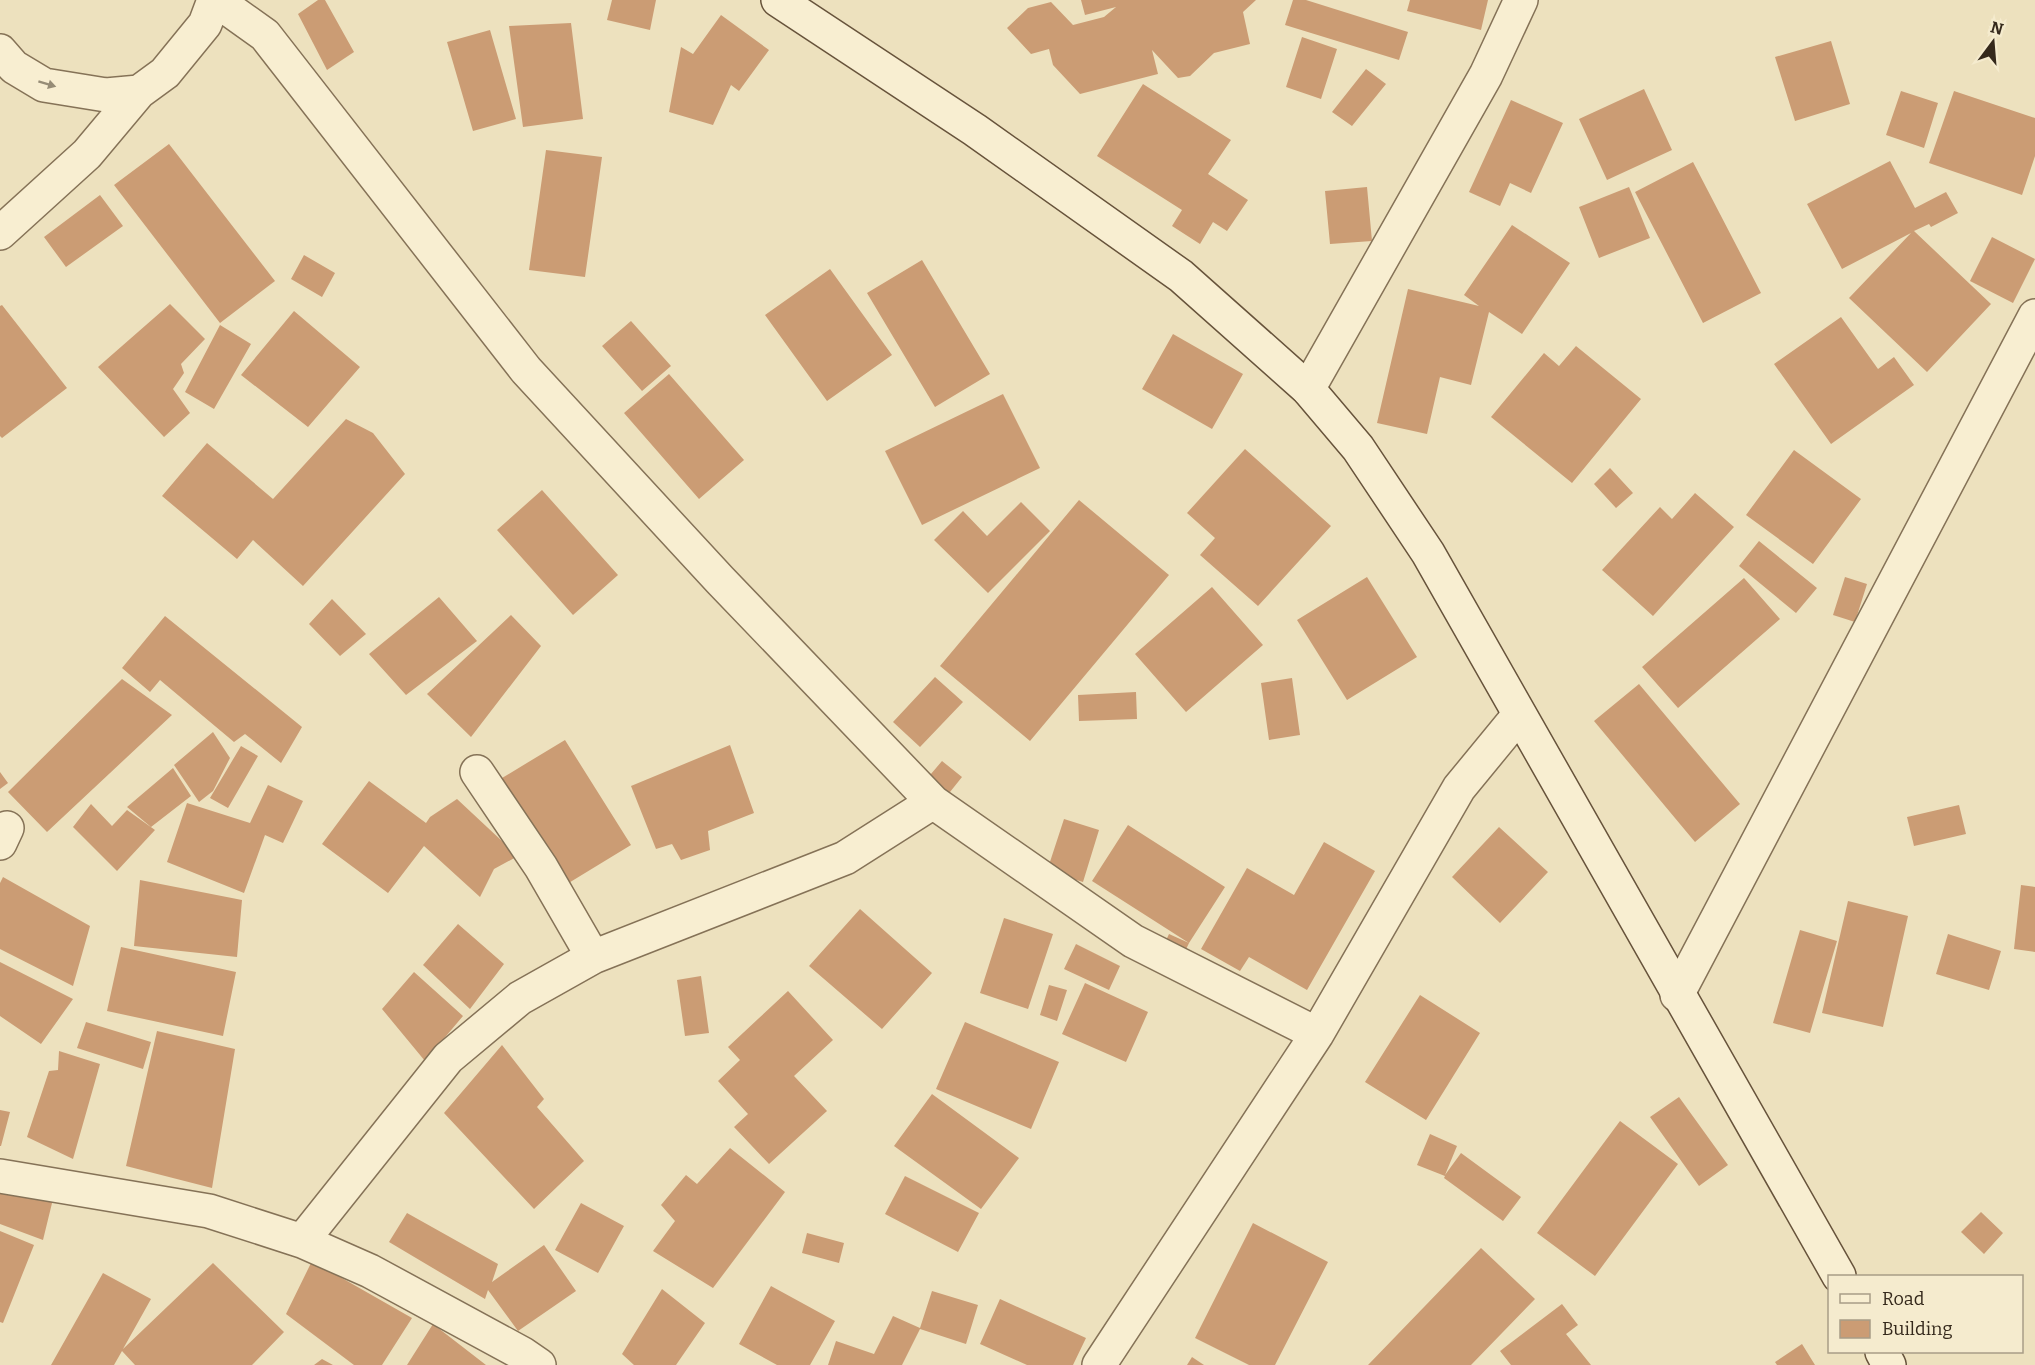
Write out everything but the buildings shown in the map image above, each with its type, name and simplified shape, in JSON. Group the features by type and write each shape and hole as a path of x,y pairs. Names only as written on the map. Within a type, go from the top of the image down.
{"street":[{"path":"0,233 87,154 139,92 165,73 205,24 215,0 265,35 526,370 720,580 933,802 1133,941 1317,1034"},
{"path":"778,0 975,130 1181,276 1308,389 1358,448 1428,554 1838,1275"},
{"path":"1308,389 1486,75 1521,0"},
{"path":"0,51 14,67 44,85 106,95 139,92"},
{"path":"1677,995 2035,316"},
{"path":"1099,1365 1317,1034 1459,788 1519,715"},
{"path":"477,772 541,867 592,957"},
{"path":"302,1241 448,1058 520,998 592,957 845,858 933,802"},
{"path":"0,1176 209,1211 302,1241 369,1270 539,1365"}]}
